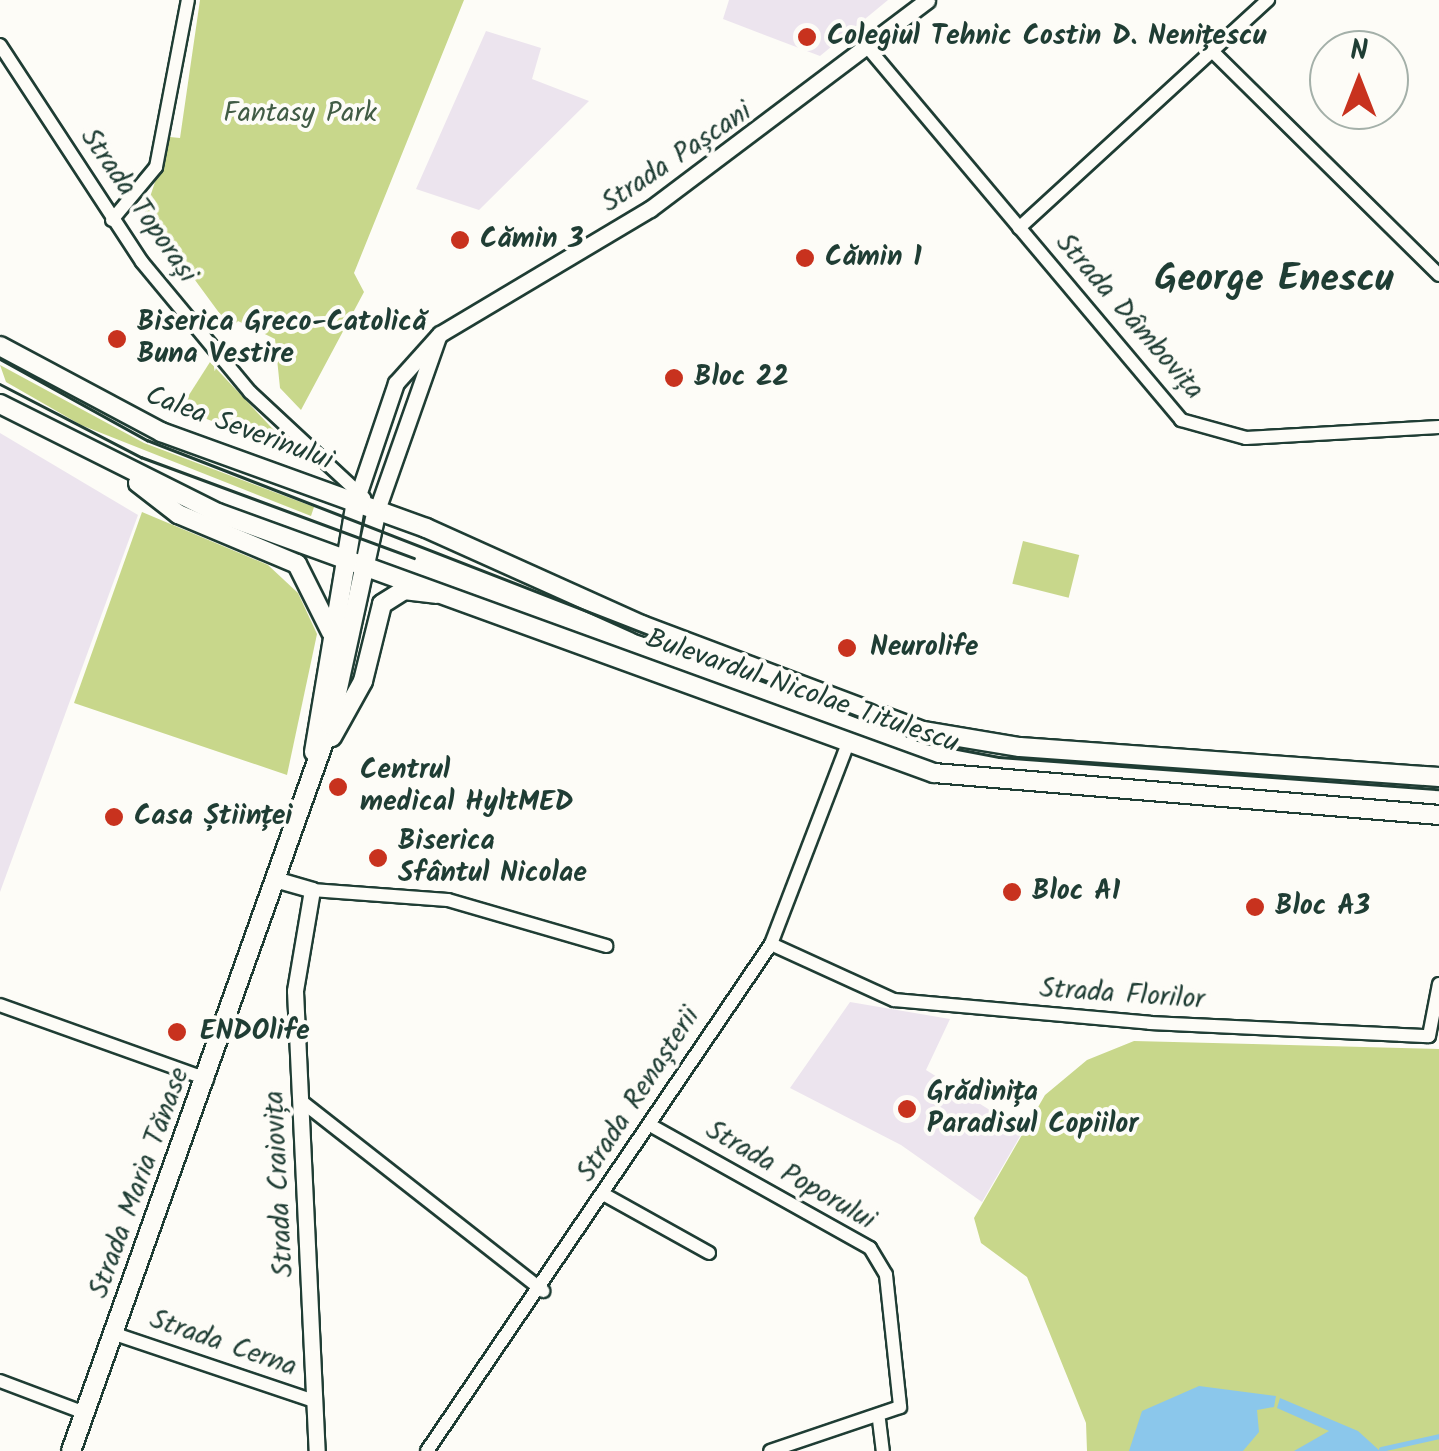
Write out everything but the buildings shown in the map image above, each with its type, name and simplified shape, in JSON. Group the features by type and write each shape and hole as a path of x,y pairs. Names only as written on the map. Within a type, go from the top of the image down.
{"main road":[{"name":"Calea Severinului","path":"0,346 161,432 357,496"},
{"path":"0,404 126,473 344,554"},
{"path":"126,473 178,514 296,564 331,632"},
{"name":"Bulevardul Nicolae Titulescu","path":"357,496 377,510 658,631 924,731 1020,747 1439,777"},
{"name":"Strada Maria Tănase","path":"314,762 331,632 357,496"},
{"name":"Strada Maria Tănase","path":"71,1451 278,880 314,762 377,510"},
{"name":"Bulevardul Nicolae Titulescu","path":"344,554 934,773 996,782 1439,815"},
{"path":"314,762 364,681 388,596 463,598"}],"street":[{"path":"112,220 156,167 188,0"},
{"name":"Strada Pașcani","path":"357,496 396,383 440,334 650,210 869,49 927,0"},
{"path":"1019,228 1268,0"},
{"name":"Strada Toporași","path":"0,45 112,220 250,392 357,496"},
{"name":"Strada Dâmbovița","path":"869,49 1181,420 1246,438 1439,428"},
{"path":"1212,51 1439,275"},
{"path":"377,510 440,334"},
{"name":"Strada Renașterii","path":"427,1451 542,1291 771,944 848,743"},
{"path":"278,880 312,890 448,900 606,946"},
{"name":"Strada Craiovița","path":"312,890 296,991 317,1451"},
{"name":"Strada Florilor","path":"771,944 894,1000 1429,1036 1439,984"},
{"path":"0,1005 207,1079"},
{"path":"301,1101 542,1291"},
{"name":"Strada Poporului","path":"650,1125 880,1260 905,1396 879,1420"},
{"path":"605,1195 709,1253"},
{"name":"Strada Cerna","path":"115,1334 314,1401"},
{"path":"0,1381 85,1412"},
{"path":"770,1451 879,1420 883,1451"}],"shaded area":[{"name":"Colegiul Tehnic Costin D. Nenițescu","path":"729,0 888,0 820,56 723,19"},
{"path":"486,31 541,48 532,79 589,101 479,210 416,189"},
{"path":"0,433 138,515 0,892"},
{"name":"Grădinița Paradisul Copiilor","path":"850,1002 950,1019 926,1070 1023,1131 982,1202 901,1145 790,1088"}],"green space":[{"name":"Fantasy Park","path":"200,0 464,0 354,273 364,292 301,410 280,388 275,339 238,321 231,329 145,212 170,137 180,138"},
{"path":"210,362 286,443 284,448 180,409"},
{"path":"0,365 144,443 314,507 311,516 81,425 6,382"},
{"path":"142,512 268,565 298,593 317,634 287,775 74,703"},
{"path":"1023,541 1079,555 1069,598 1012,584"},
{"path":"1134,1041 1439,1049 1439,1451 1087,1451 1086,1423 1027,1277 981,1243 974,1218 1045,1095 1087,1060"}],"water":[{"path":"1199,1386 1276,1396 1274,1407 1257,1410 1259,1432 1243,1451 1129,1451 1142,1411"},
{"path":"1280,1398 1358,1431 1380,1451 1294,1451 1329,1431 1277,1408"}],"waterway":[{"path":"1381,1449 1439,1436"}],"tram line":[{"path":"0,359 147,440 926,743 999,757 1439,789"},
{"path":"0,384 141,457 414,558"}],"place":[{"name":"Colegiul Tehnic Costin D. Nenițescu","path":"807,37"},
{"name":"Cămin 3","path":"460,240"},
{"name":"Cămin 1","path":"805,258"},
{"name":"Biserica Greco-Catolică Buna Vestire","path":"117,339"},
{"name":"Bloc 22","path":"674,378"},
{"name":"Neurolife","path":"847,648"},
{"name":"Centrul medical HyltMED","path":"338,787"},
{"name":"Casa Științei","path":"114,817"},
{"name":"Biserica Sfântul Nicolae","path":"378,858"},
{"name":"Bloc A1","path":"1012,892"},
{"name":"Bloc A3","path":"1255,907"},
{"name":"ENDOlife","path":"177,1032"},
{"name":"Grădinița Paradisul Copiilor","path":"907,1109"}],"district":[{"name":"George Enescu","path":"1274,281"}]}
